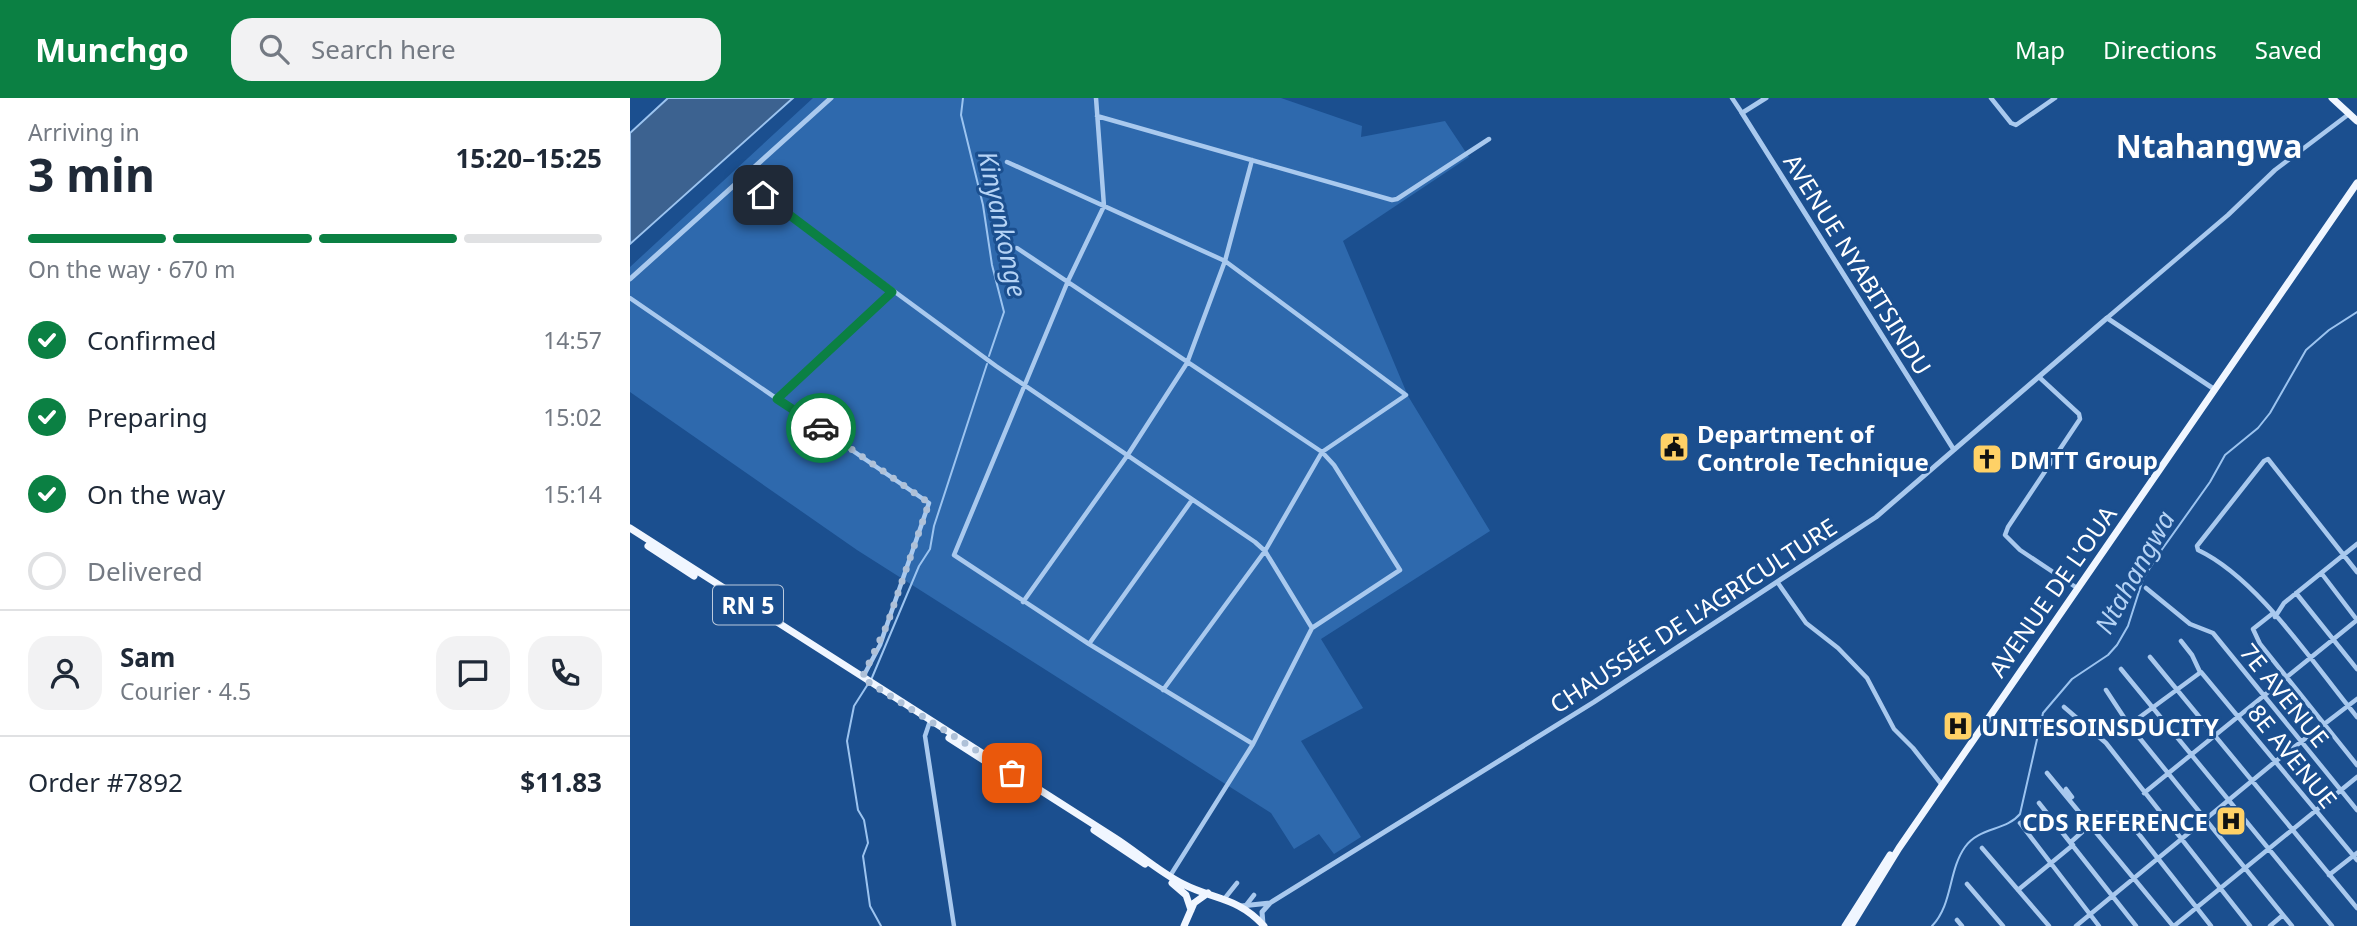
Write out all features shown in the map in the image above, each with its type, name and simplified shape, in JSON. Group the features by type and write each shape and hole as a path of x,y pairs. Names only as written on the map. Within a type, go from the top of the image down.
{"main road":[{"path":"2332,98 2357,121"},
{"name":"AVENUE DE L'OUA","path":"1851,926 1889,856 1899,848 2357,183"},
{"name":"RN 5","path":"630,528 1171,878"},
{"name":"RN 5","path":"630,534 867,683"},
{"path":"1171,878 1185,886 1244,905 1264,925"},
{"path":"1171,878 1183,891 1194,923"},
{"name":"AVENUE DE L'OUA","path":"1845,926 1876,879"},
{"path":"1184,926 1197,899 1209,893"}],"street":[{"path":"630,279 831,98"},
{"path":"1096,98 1104,206 1068,281 954,553 955,557 1088,644 1253,744"},
{"name":"AVENUE NYABITSINDU","path":"1732,98 1954,450"},
{"path":"1742,113 1766,98"},
{"path":"1991,98 2011,123 2016,125 2055,98"},
{"name":"CHAUSSÉE DE L'AGRICULTURE","path":"1244,905 1270,903 1594,702 1876,517 2228,215 2274,170 2350,114"},
{"path":"1097,116 1395,200 1489,139"},
{"path":"1023,602 1127,456 1187,363 1225,261 1252,160"},
{"path":"1007,162 1225,261 1406,396 1322,452 1265,551 1163,690"},
{"path":"741,179 1024,386 1265,551 1312,628"},
{"path":"1017,248 1322,452 1334,465 1400,570 1312,628 1253,744 1171,878"},
{"path":"777,399 892,292"},
{"path":"630,298 929,503 867,683"},
{"path":"2107,318 2214,389"},
{"path":"2039,377 2079,414 2080,419 2005,535 2020,550 2077,588"},
{"path":"2357,572 2271,461 2264,461 2197,546 2198,550 2214,558 2246,582 2357,717"},
{"path":"1088,644 1192,499"},
{"path":"2357,544 2253,630 2260,645 2357,765"},
{"path":"2144,793 2357,620 2322,574"},
{"path":"1778,583 1807,623 1838,648 1867,678 1894,729 1942,785"},
{"name":"7E AVENUE","path":"2146,589 2190,624 2213,633 2262,697 2357,810"},
{"path":"2297,593 2357,669"},
{"name":"8E AVENUE","path":"2181,640 2201,673 2315,811 2356,856"},
{"path":"2150,657 2357,908"},
{"path":"2121,668 2333,926"},
{"path":"2129,724 2176,688 2201,673"},
{"path":"2106,690 2168,774 2292,926"},
{"path":"2076,926 2230,802 2276,761 2357,699"},
{"path":"2064,706 2106,743 2250,926"},
{"path":"929,723 925,736 954,926"},
{"path":"2048,773 2095,827"},
{"path":"2066,789 2134,879 2174,926 2357,777"},
{"path":"2039,803 2136,926"},
{"path":"2018,890 2095,827 2116,813 2123,814 2211,926"},
{"path":"2020,823 2099,926"},
{"path":"1982,848 2049,926"},
{"path":"2329,875 2356,856"},
{"path":"1225,898 1237,883"},
{"path":"1967,884 2003,926"},
{"path":"1244,905 1254,894"},
{"path":"1264,925 1262,912 1270,903"},
{"path":"2270,926 2283,915"},
{"path":"1957,920 1962,926"}],"shaded area":[{"path":"668,98 793,98 630,244 630,133"},
{"path":"813,98 1281,98 1362,126 1361,137 1445,121 1469,157 1343,241 1408,396 1490,531 1321,639 1363,708 1301,741 1361,837 1334,854 1319,834 1294,849 1271,813 857,550 630,392 630,267"}],"waterway":[{"name":"Kinyankonge","path":"963,98 961,115 983,205 992,265 1004,312 989,356"},
{"name":"Ntahangwa","path":"1932,926 1944,908 1956,866 1965,847 1978,836 2007,824 2020,814 2043,713 2072,679 2108,655 2117,645 2128,626 2143,579 2158,555 2210,482 2225,455 2258,428 2270,413 2306,350 2329,330 2357,312"},
{"name":"Kinyankonge","path":"871,680 919,566 930,549 934,526 987,364"},
{"name":"Kinyankonge","path":"868,684 854,706 847,741 858,810 864,820 868,843 863,856 870,906 881,926"}],"way so far":[{"path":"821,428 929,503 877,652 862,678 1012,773"}],"place":[{"name":"Department of Controle Technique","path":"1674,447"},
{"name":"DMTT Group","path":"1987,459"},
{"name":"UNITESOINSDUCITY","path":"1958,726"},
{"name":"CDS REFERENCE","path":"2231,821"}],"district":[{"name":"Ntahangwa","path":"2209,145"}],"route":[{"path":"763,195 892,292 777,399 821,428"}]}
